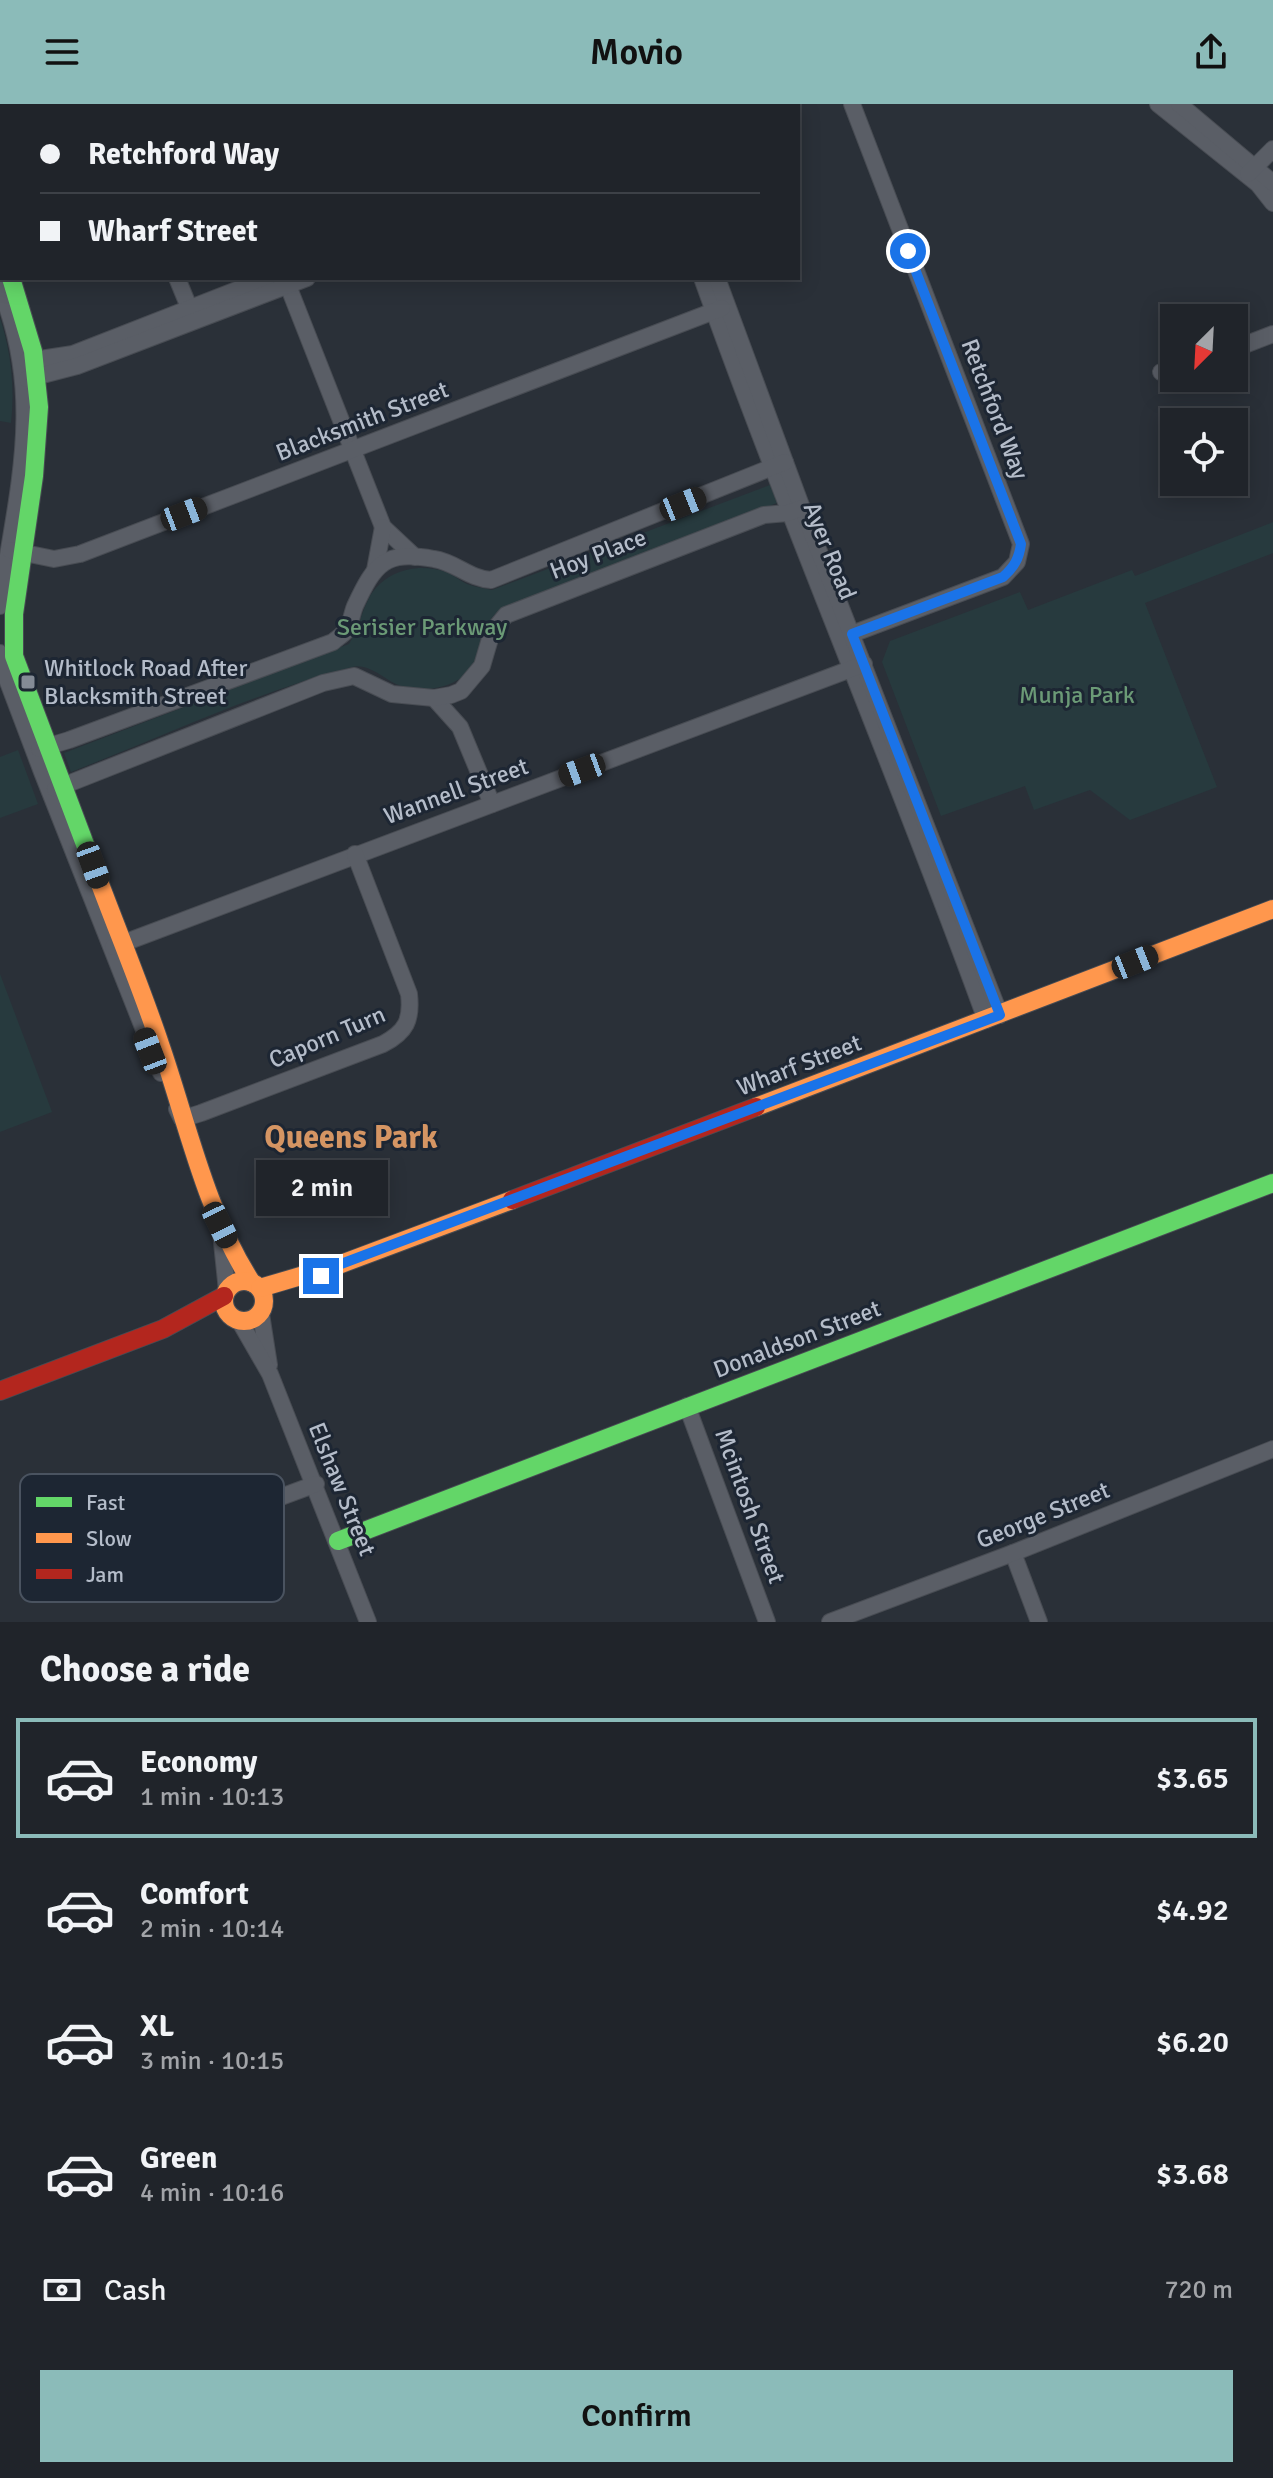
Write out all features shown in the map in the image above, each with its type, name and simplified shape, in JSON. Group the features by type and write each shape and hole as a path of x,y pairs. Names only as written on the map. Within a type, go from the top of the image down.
{"street":[{"name":"Retchford Way","path":"852,104 1021,544 1017,562 1003,577 852,634"},
{"path":"1158,104 1273,183"},
{"path":"1179,104 1251,170 1273,203"},
{"path":"1251,170 1273,149"},
{"path":"0,606 17,552 38,441 29,370 11,280"},
{"path":"178,280 192,316"},
{"path":"29,370 77,366 192,316 263,280"},
{"name":"Ayer Road","path":"703,280 720,308 795,510 993,1018"},
{"name":"Ayer Road","path":"717,280 720,308"},
{"path":"192,316 287,282 383,527 415,557"},
{"path":"0,288 29,370"},
{"name":"Blacksmith Street","path":"17,552 54,559 80,554 720,308"},
{"path":"1248,344 1273,334"},
{"path":"41,748 333,642 347,630 354,609 375,570 381,563 396,556 438,559 480,580 491,580 778,465"},
{"name":"Ayer Road","path":"795,510 852,634 858,666"},
{"name":"Hoy Place","path":"449,695 482,666 492,632 506,615 764,515 795,510"},
{"path":"375,570 383,527"},
{"path":"17,552 12,638 14,656 41,748 116,946 161,1046 182,1119 220,1225 238,1261 265,1297 263,1310 251,1321 235,1319 163,1329"},
{"path":"0,653 5,674 41,748"},
{"name":"Wannell Street","path":"116,946 858,666"},
{"path":"56,789 323,683 354,676 392,694 449,695"},
{"path":"449,695 492,804"},
{"path":"449,695 460,727"},
{"name":"Caporn Turn","path":"182,1119 383,1044 408,1025 409,994 355,854"},
{"name":"Wharf Street","path":"256,1285 341,1264 1273,909"},
{"name":"Donaldson Street","path":"338,1541 1273,1183"},
{"path":"220,1225 226,1310 235,1319"},
{"name":"Wharf Street","path":"263,1310 341,1264"},
{"path":"0,1391 163,1329 226,1294 238,1282 256,1285"},
{"name":"Elshaw Street","path":"263,1310 270,1374"},
{"name":"Elshaw Street","path":"235,1319 270,1374 368,1622"},
{"name":"Mcintosh Street","path":"687,1406 767,1622"},
{"name":"George Street","path":"830,1622 1273,1449"},
{"path":"284,1496 316,1484"},
{"path":"1013,1553 1039,1622"}],"green space":[{"path":"0,318 11,370 11,423 0,421"},
{"name":"Serisier Parkway","path":"770,485 777,503 498,611 485,628 471,668 461,678 446,685 412,689 370,669 352,667 245,702 71,772 64,753 349,644 369,598 392,575 413,569 435,569 467,584 492,590"},
{"name":"Munja Park","path":"1273,522 1273,553 1145,603 1217,787 1130,820 1090,790 1034,810 1025,786 941,816 882,662 890,641 1020,592 1028,610 1132,570 1135,576"},
{"path":"18,750 38,804 0,818 0,757"},
{"path":"0,974 52,1112 0,1132"}],"traffic: fast":[{"path":"12,280 33,351 39,407 34,476 14,614 14,656 100,884"},
{"path":"338,1541 1273,1183"}],"traffic: slow":[{"path":"100,884 153,1024 210,1197 252,1283"},
{"path":"756,1107 1273,909"},
{"path":"260,1288 341,1264 512,1200"},
{"path":"244,1281 258,1287 264,1301 258,1315 244,1321 230,1315 224,1301 230,1287 244,1281"}],"traffic: jam":[{"path":"512,1200 756,1107"},
{"path":"0,1391 163,1329 224,1296"}],"place":[{"name":"Whitlock Road After Blacksmith Street","path":"28,682"}],"district":[{"name":"Queens Park","path":"351,1137"}],"route":[{"path":"321,1276 341,1264 1000,1015 852,634 1003,577 1017,562 1021,544 908,251"}]}
